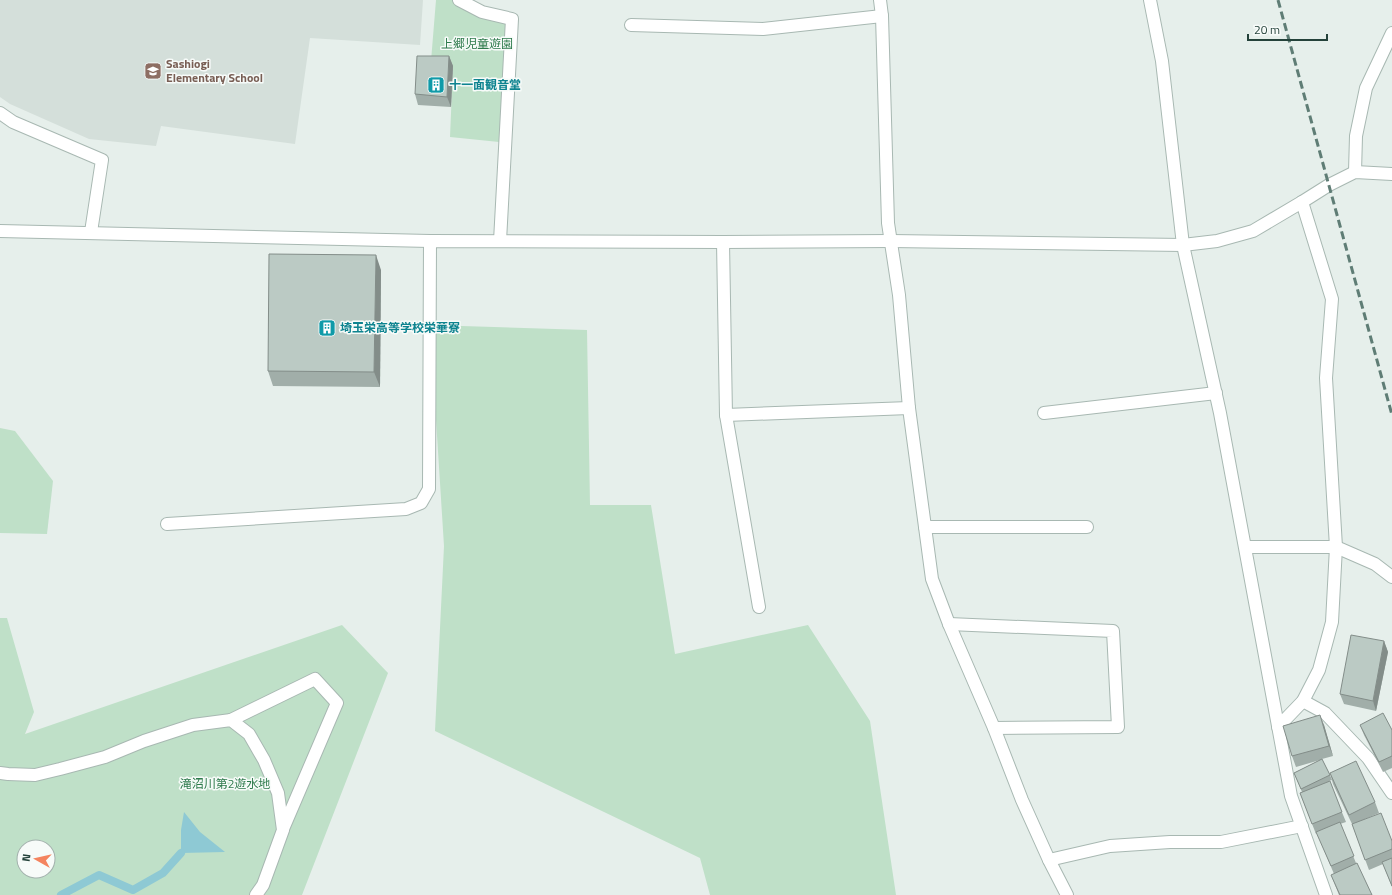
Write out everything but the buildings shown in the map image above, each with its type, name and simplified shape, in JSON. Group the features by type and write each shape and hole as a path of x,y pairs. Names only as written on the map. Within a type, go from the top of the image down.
{"street":[{"path":"459,0 482,12 512,19 500,241"},
{"path":"880,0 882,16 888,224 899,295 909,408 932,579 949,624 994,728 1022,800 1049,860 1067,895"},
{"path":"1150,0 1162,61 1183,245 1216,394 1246,547 1291,796 1326,895"},
{"path":"631,25 763,29 882,16"},
{"path":"1355,172 1356,136 1366,88 1392,34"},
{"path":"0,113 13,122 102,160 91,232"},
{"path":"0,231 430,241 891,241 1183,245 1217,241 1253,231 1329,184 1355,172 1392,174"},
{"path":"1278,727 1303,701 1319,670 1332,622 1336,547 1326,378 1332,300 1302,202"},
{"path":"167,524 406,509 421,503 429,489 430,241"},
{"path":"723,242 726,415 759,607"},
{"path":"1044,413 1216,394"},
{"path":"726,415 909,408"},
{"path":"925,526 1087,526"},
{"path":"1246,547 1336,547 1375,564 1392,577"},
{"path":"949,624 1113,631 1118,727 994,728"},
{"path":"0,773 35,775 105,757 144,741 193,725 231,720 314,679 337,703 283,830 263,886 256,895"},
{"path":"1303,701 1326,713 1368,758 1392,793"},
{"path":"231,720 248,734 264,760 278,793 283,830"},
{"path":"1049,860 1110,846 1170,842 1221,842 1302,826"}],"shaded area":[{"name":"Sashiogi Elementary School","path":"0,0 423,0 420,45 310,38 295,144 161,126 156,146 89,139 10,104 0,97"}],"green space":[{"name":"上郷児童遊園","path":"436,0 454,0 512,19 499,142 450,137 453,66 431,61"},
{"path":"430,325 587,330 590,505 651,505 675,654 808,625 870,721 896,895 710,895 700,858 435,731 444,546"},
{"path":"0,428 15,431 53,481 47,534 0,533"},
{"name":"滝沼川第2遊水地","path":"0,618 7,618 34,712 25,734 342,625 388,673 302,895 0,895"}],"water":[{"path":"184,812 200,832 225,852 181,853 181,830"}],"waterway":[{"path":"61,895 99,875 133,890 163,873 181,853"}],"railway":[{"path":"1278,0 1392,415"}],"place":[{"name":"Sashiogi Elementary School","path":"153,71"},
{"name":"十一面観音堂","path":"436,85"},
{"name":"埼玉栄高等学校栄華寮","path":"327,328"}]}
